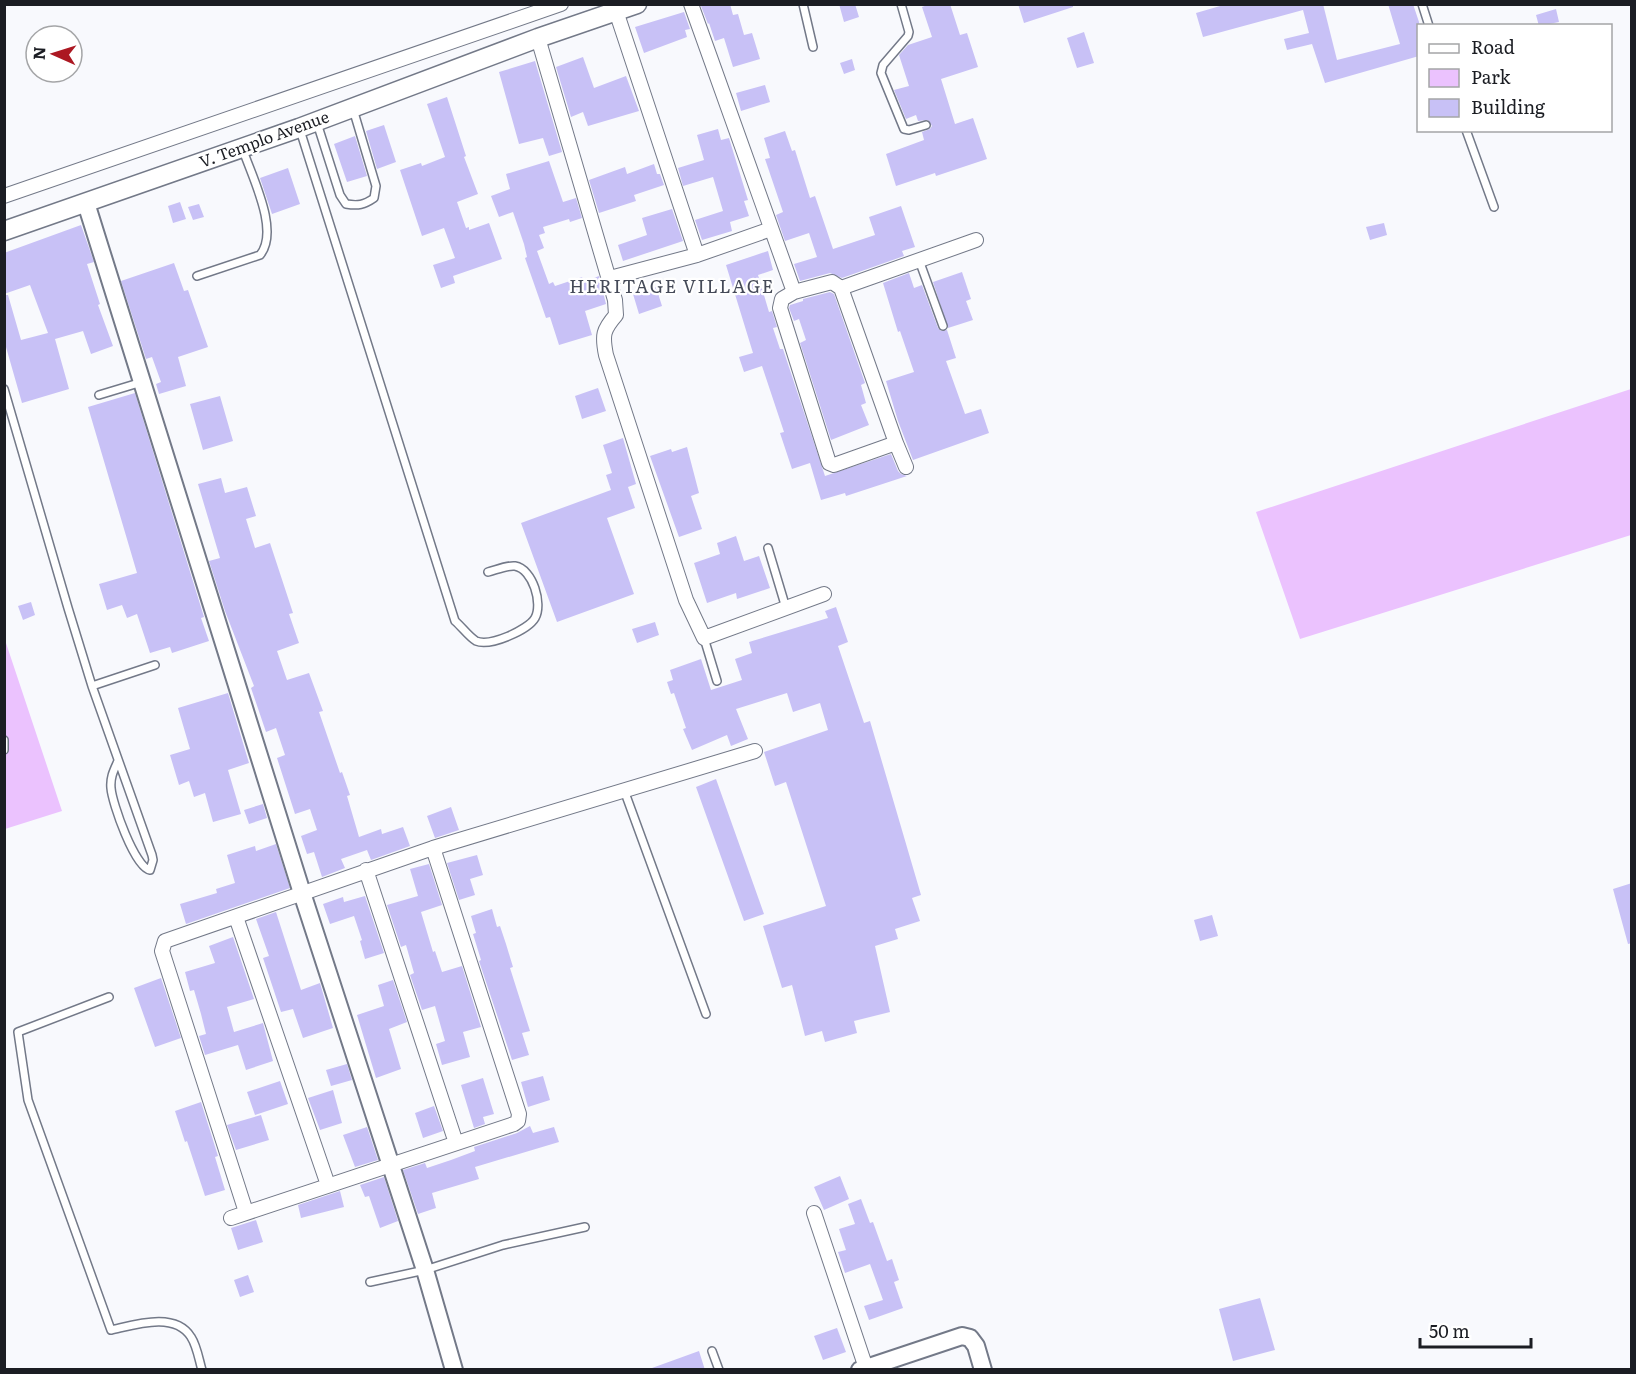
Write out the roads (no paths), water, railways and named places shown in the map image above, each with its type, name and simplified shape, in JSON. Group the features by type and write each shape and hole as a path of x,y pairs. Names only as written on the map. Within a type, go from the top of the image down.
{"main road":[{"name":"V. Templo Avenue","path":"4,231 242,148 530,41 637,4"}],"street":[{"path":"4,196 561,4"},
{"path":"691,4 794,292"},
{"path":"616,11 697,255"},
{"path":"530,41 610,278 617,308 616,315 604,333 606,355 686,600 704,638 824,594"},
{"path":"86,202 302,893 425,1270 453,1370"},
{"path":"610,278 697,255 771,229"},
{"path":"841,288 976,240"},
{"path":"896,443 834,465 829,463 780,308 782,299 794,292 832,282 841,288 906,467"},
{"path":"246,1212 162,951 165,941 433,848 755,751"},
{"path":"231,1218 518,1121 519,1114 433,848"},
{"path":"366,870 456,1143"},
{"path":"236,917 328,1185"},
{"path":"814,1213 863,1369 962,1336 970,1338 976,1346 983,1370"}],"lane":[{"path":"803,4 813,47"},
{"path":"900,4 909,32 908,36 883,65 881,73 904,129 909,130 926,125"},
{"path":"1422,4 1428,24"},
{"path":"308,124 346,204 356,206 365,204 374,198 376,186 352,107"},
{"path":"308,124 348,275 455,621 476,640 487,643 500,640 531,624 538,609 535,589 524,570 514,566 488,572"},
{"path":"1467,132 1494,207"},
{"path":"197,276 260,255 265,248 267,235 264,209 242,148"},
{"path":"919,260 943,326"},
{"path":"99,395 142,382"},
{"path":"4,389 92,686 153,860 150,870 144,868 136,858 113,800 112,774 118,761"},
{"path":"768,548 786,608"},
{"path":"704,638 717,681"},
{"path":"92,686 155,665"},
{"path":"4,740 4,750"},
{"path":"624,790 706,1014"},
{"path":"128,837 143,830"},
{"path":"109,997 18,1032 28,1100 111,1330 146,1322 174,1324 191,1337 202,1370"},
{"path":"370,1282 425,1270 503,1245 585,1227"},
{"path":"712,1351 719,1370"}],"district":[{"name":"HERITAGE VILLAGE","path":"672,287"}]}
